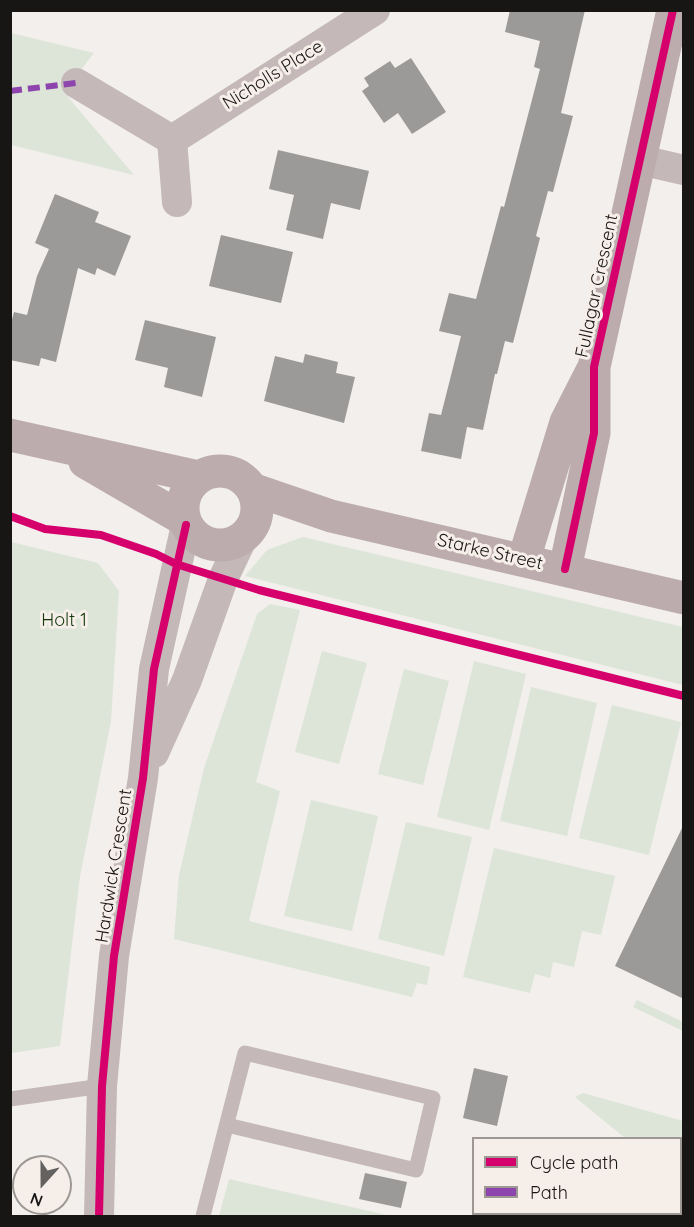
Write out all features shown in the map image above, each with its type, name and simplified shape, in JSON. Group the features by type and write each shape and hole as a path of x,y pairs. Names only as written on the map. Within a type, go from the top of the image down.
{"street":[{"name":"Nicholls Place","path":"172,140 375,10"},
{"name":"Fullagar Crescent","path":"565,569 594,433 594,367 673,10"},
{"path":"76,83 172,140 177,202"},
{"path":"640,159 684,170"},
{"name":"Fullagar Crescent","path":"524,559 566,423 594,367"},
{"path":"10,435 200,477"},
{"path":"60,447 185,522 197,538 212,544 228,544 248,531 256,507 252,489 243,479 232,473 219,470 200,477 187,489 183,501 185,522"},
{"name":"Starke Street","path":"252,489 331,516 684,598"},
{"name":"Starke Street","path":"248,531 331,516"},
{"name":"Hardwick Crescent","path":"99,1216 102,1086 114,956 143,778 154,669 185,522"},
{"name":"Hardwick Crescent","path":"143,778 187,680 223,579 248,531"}],"lane":[{"path":"203,1216 245,1053 433,1098 416,1170 227,1125"},
{"path":"10,1099 102,1086"}],"green space":[{"path":"11,33 94,53 83,67 68,97 134,175 11,145"},
{"path":"303,537 683,627 683,685 245,576 267,550"},
{"name":"Holt 1","path":"11,542 98,563 119,591 111,721 80,876 60,1046 11,1053"},
{"path":"270,604 300,610 256,782 280,791 249,921 430,967 427,985 417,983 412,997 174,939 179,875 204,768 257,614"},
{"path":"322,651 367,663 339,764 295,752"},
{"path":"474,661 526,674 489,830 437,817"},
{"path":"404,669 449,681 423,785 378,774"},
{"path":"531,687 597,703 567,836 500,821"},
{"path":"612,705 681,722 649,855 579,838"},
{"path":"311,800 378,816 352,931 284,916"},
{"path":"406,822 472,837 444,956 378,939"},
{"path":"494,848 615,876 601,935 582,931 574,967 553,962 550,978 535,974 530,993 463,977"},
{"path":"637,1000 683,1022 683,1031 633,1007"},
{"path":"583,1093 683,1121 683,1186 682,1137 624,1137 575,1097"},
{"path":"229,1179 391,1216 219,1216"}],"building":[{"path":"510,10 585,10 561,113 573,116 553,192 548,191 536,236 540,238 513,343 505,341 483,430 467,427 461,459 421,451 429,413 441,415 461,336 439,331 449,293 476,299 501,206 504,207 540,69 534,67 540,41 505,32"},
{"path":"411,58 446,112 412,134 398,113 384,123 362,91 369,86 364,78 390,61 395,68"},
{"path":"278,150 369,171 360,210 331,203 323,239 286,230 294,195 269,189"},
{"path":"55,194 99,212 95,222 131,236 115,276 97,268 95,275 78,268 56,362 41,358 39,366 10,360 10,327 14,312 27,315 37,276 49,249 35,243"},
{"path":"221,235 293,252 281,303 209,286"},
{"path":"145,320 216,337 202,397 164,387 168,368 135,360"},
{"path":"305,354 338,362 336,373 355,377 344,423 264,401 275,356 303,363"},
{"path":"684,824 684,999 615,966"},
{"path":"474,1068 508,1076 497,1126 463,1118"},
{"path":"365,1173 407,1182 401,1208 359,1199"}],"marked path":[{"path":"10,91 76,83"}],"cycle path":[{"path":"565,569 594,433 594,367 673,10"},
{"path":"10,516 45,529 101,535 156,554 176,564 259,590 684,696"},
{"path":"99,1216 102,1086 114,956 143,778 154,669 186,525"}]}
